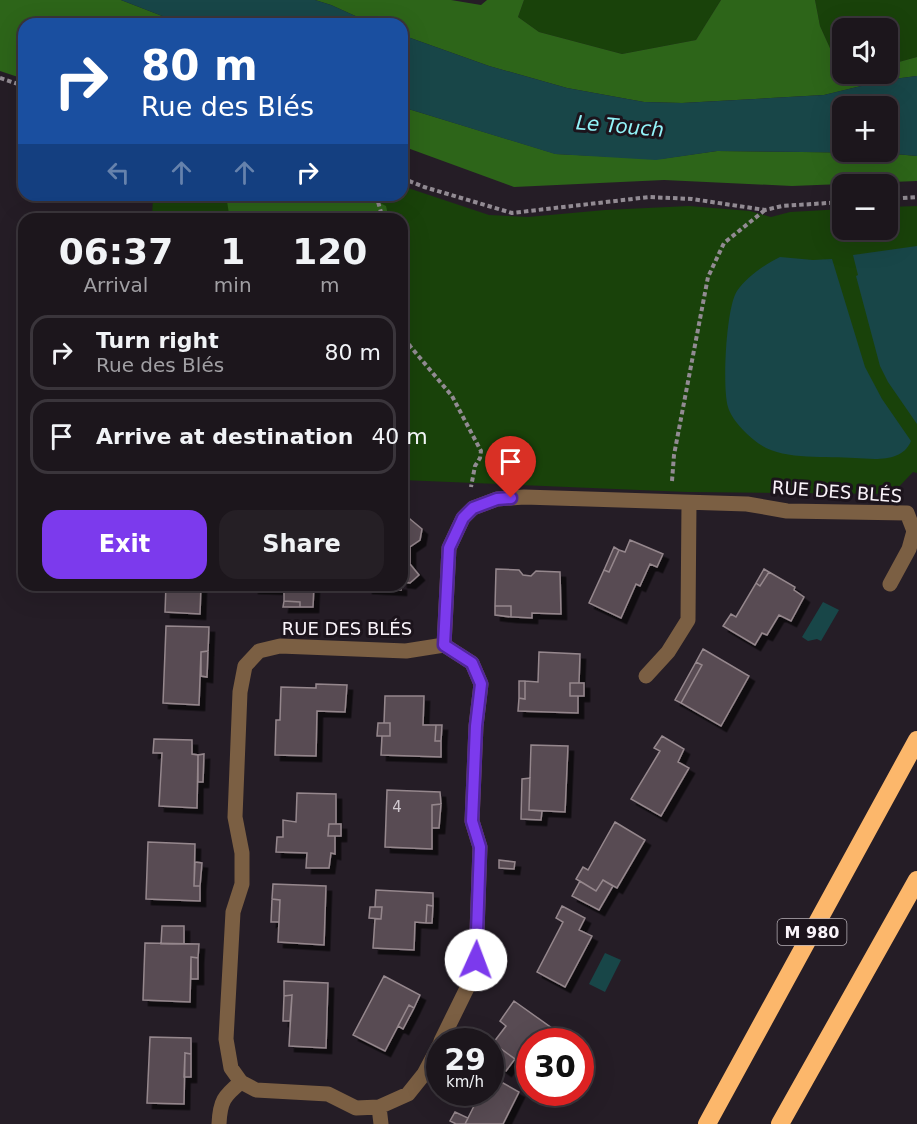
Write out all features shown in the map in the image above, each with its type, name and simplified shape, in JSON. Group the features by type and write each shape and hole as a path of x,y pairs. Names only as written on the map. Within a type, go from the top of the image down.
{"highway":[{"name":"M 980","path":"707,1124 917,740"},
{"path":"780,1124 917,880"}],"street":[{"name":"RUE DES BLÉS","path":"473,508 497,499 524,497 747,504 787,511 907,513 914,531 909,549 890,584"},
{"path":"646,676 668,652 688,620 689,503"},
{"path":"447,1028 471,980 476,960 480,847 472,821 476,726 481,684 472,663 444,645 449,548 463,518 473,508"},
{"name":"RUE DES BLÉS","path":"241,1082 231,1068 226,1039 232,912 242,884 242,853 235,818 240,692 245,666 259,651 280,646 406,651 444,645"},
{"path":"219,1124 219,1108 226,1094 241,1082 256,1090 328,1094 356,1108 379,1107 408,1094 426,1070"},
{"path":"379,1107 381,1124"}],"path":[{"path":"0,78 18,84"},
{"path":"408,181 424,188 512,213 649,196 713,201 765,210 782,206 832,203"},
{"path":"898,198 917,197"},
{"path":"670,503 674,455 708,277 724,243 765,210"},
{"path":"408,342 452,396 481,451 475,466 471,492 473,508"}],"green space":[{"path":"0,0 121,0 168,18 18,18 18,77 0,71"},
{"path":"315,0 451,0 481,5 487,0 524,0 518,17 539,32 622,54 696,40 721,0 815,0 820,26 832,53 832,84 869,84 824,95 682,103 644,102 567,88 489,66 408,37 408,18 360,18"},
{"path":"524,0 721,0 696,40 622,54 539,32 518,17"},
{"path":"815,0 917,0 917,57 898,62 898,18 832,18 832,53 820,26"},
{"path":"917,57 917,76 898,78 898,62"},
{"path":"408,109 556,154 660,159 717,151 832,152 832,162 898,162 898,154 917,156 917,181 898,182 898,174 832,174 832,184 792,186 664,180 514,187 408,148"},
{"path":"408,188 489,215 528,217 689,206 750,211 771,217 790,212 832,210 832,240 898,240 898,207 917,206 917,473 913,472 892,494 687,492 408,480 408,213 152,213 153,201 408,201"},
{"path":"227,201 376,201 386,206 388,213 229,213"}],"water":[{"path":"121,0 315,0 360,18 168,18"},
{"name":"Le Touch","path":"408,37 489,66 567,88 644,102 682,103 824,95 869,84 898,84 898,78 917,76 917,156 898,154 898,96 832,96 832,152 717,151 656,160 555,154 408,109"},
{"path":"917,246 917,424 888,382 880,366 856,276 858,275 853,255"},
{"path":"780,257 832,259 865,367 882,399 911,441 901,453 879,459 781,453 756,442 733,418 726,397 725,366 733,300 737,291 751,276"},
{"path":"823,602 839,610 821,641 817,639 808,641 802,637"},
{"path":"605,953 621,960 605,992 589,984"}],"building":[{"path":"410,519 422,529 420,540 410,547 410,564 419,575 410,583 408,583 408,521"},
{"path":"630,540 663,554 657,567 650,564 640,586 636,584 621,618 589,603 604,570 609,572 619,550 625,552"},
{"path":"614,547 619,550 609,572 604,570"},
{"path":"496,569 519,570 523,575 531,576 536,571 560,572 561,614 532,613 532,618 511,617 511,606 495,606"},
{"path":"764,569 769,572 760,586 756,583"},
{"path":"769,572 795,587 794,590 804,597 791,621 779,615 767,635 762,633 755,645 723,626 731,614 736,617 756,583 760,586"},
{"path":"166,591 201,591 200,614 165,612"},
{"path":"284,591 314,591 313,607 300,607 300,602 284,601"},
{"path":"284,601 300,602 300,607 283,607"},
{"path":"495,606 511,606 511,617 495,615"},
{"path":"166,626 209,627 208,651 201,652 199,705 163,703"},
{"path":"703,649 749,676 721,726 681,703 702,665 696,662"},
{"path":"208,651 207,677 201,676 201,652"},
{"path":"539,652 580,654 579,683 570,683 570,696 578,696 578,713 518,711 519,698 525,699 525,681 538,682"},
{"path":"696,662 702,665 681,703 675,700"},
{"path":"519,681 525,681 525,699 519,698"},
{"path":"570,683 584,683 584,696 570,696"},
{"path":"316,684 347,685 345,712 317,711 316,756 275,755 276,720 280,720 281,687 316,688"},
{"path":"385,696 424,696 423,725 436,725 435,741 441,741 441,757 381,755 382,736 390,736 390,723 384,723"},
{"path":"378,723 390,723 390,736 377,736"},
{"path":"436,725 442,725 441,741 435,741"},
{"path":"662,736 684,749 678,762 689,768 661,816 631,799 660,751 654,748"},
{"path":"154,739 192,740 192,754 198,755 197,808 159,806 162,753 153,753"},
{"path":"531,745 568,746 565,812 529,810"},
{"path":"204,754 203,782 198,782 198,755"},
{"path":"530,778 529,810 542,811 541,820 521,819 522,779"},
{"path":"387,790 440,792 441,804 432,805 432,849 385,847"},
{"path":"297,793 336,794 336,824 329,824 328,836 335,836 335,854 331,853 329,868 306,868 307,853 276,852 277,837 283,837 283,820 296,822"},
{"path":"441,804 439,828 432,828 432,805"},
{"path":"615,822 645,840 617,888 603,880 596,891 576,879 583,867 588,870"},
{"path":"329,824 341,824 341,836 328,836"},
{"path":"148,842 195,844 194,886 200,886 200,901 146,899"},
{"path":"499,860 515,862 514,869 499,868"},
{"path":"195,862 202,863 200,886 194,886"},
{"path":"603,880 613,886 599,910 572,896 580,881 596,891"},
{"path":"273,884 326,886 324,945 278,942 280,900 272,899"},
{"path":"376,890 433,893 433,906 427,905 426,923 415,922 414,950 373,948 375,919 381,919 382,907 375,907"},
{"path":"272,899 280,900 279,922 271,922"},
{"path":"427,905 433,906 432,923 426,923"},
{"path":"562,906 585,918 579,930 592,936 565,987 537,972 563,922 556,918"},
{"path":"370,907 382,907 381,919 369,918"},
{"path":"162,926 184,926 184,944 161,944"},
{"path":"145,943 199,944 198,958 191,957 190,1002 143,1000"},
{"path":"191,957 198,958 198,979 191,979"},
{"path":"384,976 420,995 414,1008 409,1005 385,1051 353,1035"},
{"path":"284,981 328,983 326,1048 289,1046 292,995 284,996"},
{"path":"292,995 290,1021 283,1021 284,996"},
{"path":"514,1001 552,1028 516,1028 516,1060 504,1051 506,1026 500,1021"},
{"path":"409,1005 414,1008 403,1029 398,1026"},
{"path":"150,1037 191,1038 191,1054 185,1053 184,1104 147,1103"},
{"path":"504,1051 515,1059 506,1071 504,1070"},
{"path":"185,1053 191,1054 191,1077 184,1077"},
{"path":"504,1084 516,1090 516,1098 503,1124 465,1124 474,1106 504,1106"},
{"path":"455,1112 468,1118 465,1124 450,1121"}],"route":[{"path":"476,960 480,847 472,821 476,726 481,684 472,663 444,645 449,548 463,518 473,508 497,499 511,498"}]}
